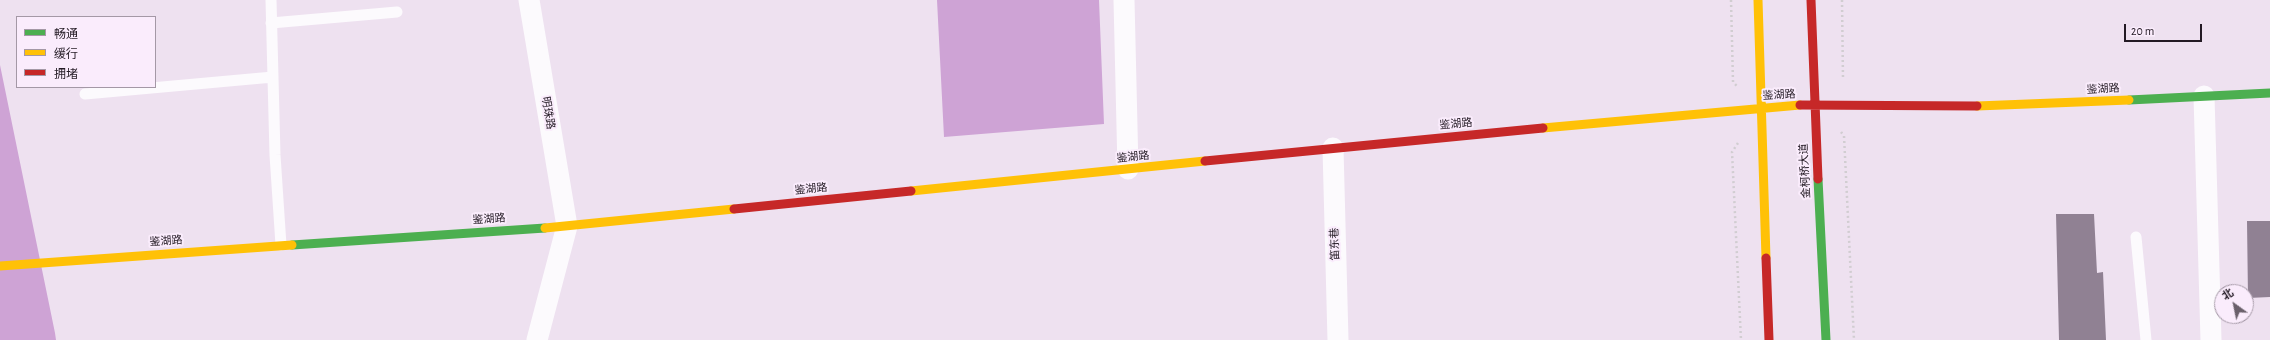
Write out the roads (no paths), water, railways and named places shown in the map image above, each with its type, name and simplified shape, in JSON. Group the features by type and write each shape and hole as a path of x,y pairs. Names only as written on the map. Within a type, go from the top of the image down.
{"street":[{"name":"明珠路","path":"529,0 567,226"},
{"path":"1124,0 1128,169"},
{"path":"1758,0 1769,340"},
{"name":"金柯桥大道","path":"1811,0 1814,104 1826,340"},
{"name":"鉴湖路","path":"0,266 53,261 567,226 1333,148 1761,108 1814,104 2004,106 2270,93"},
{"path":"2204,96 2211,340"},
{"name":"笛东巷","path":"1333,148 1338,340"},
{"path":"537,340 567,226"}],"lane":[{"path":"271,0 275,156 281,245"},
{"path":"271,23 397,12"},
{"path":"156,88 273,77"},
{"path":"85,94 151,88"},
{"path":"2136,237 2146,340"}]}
